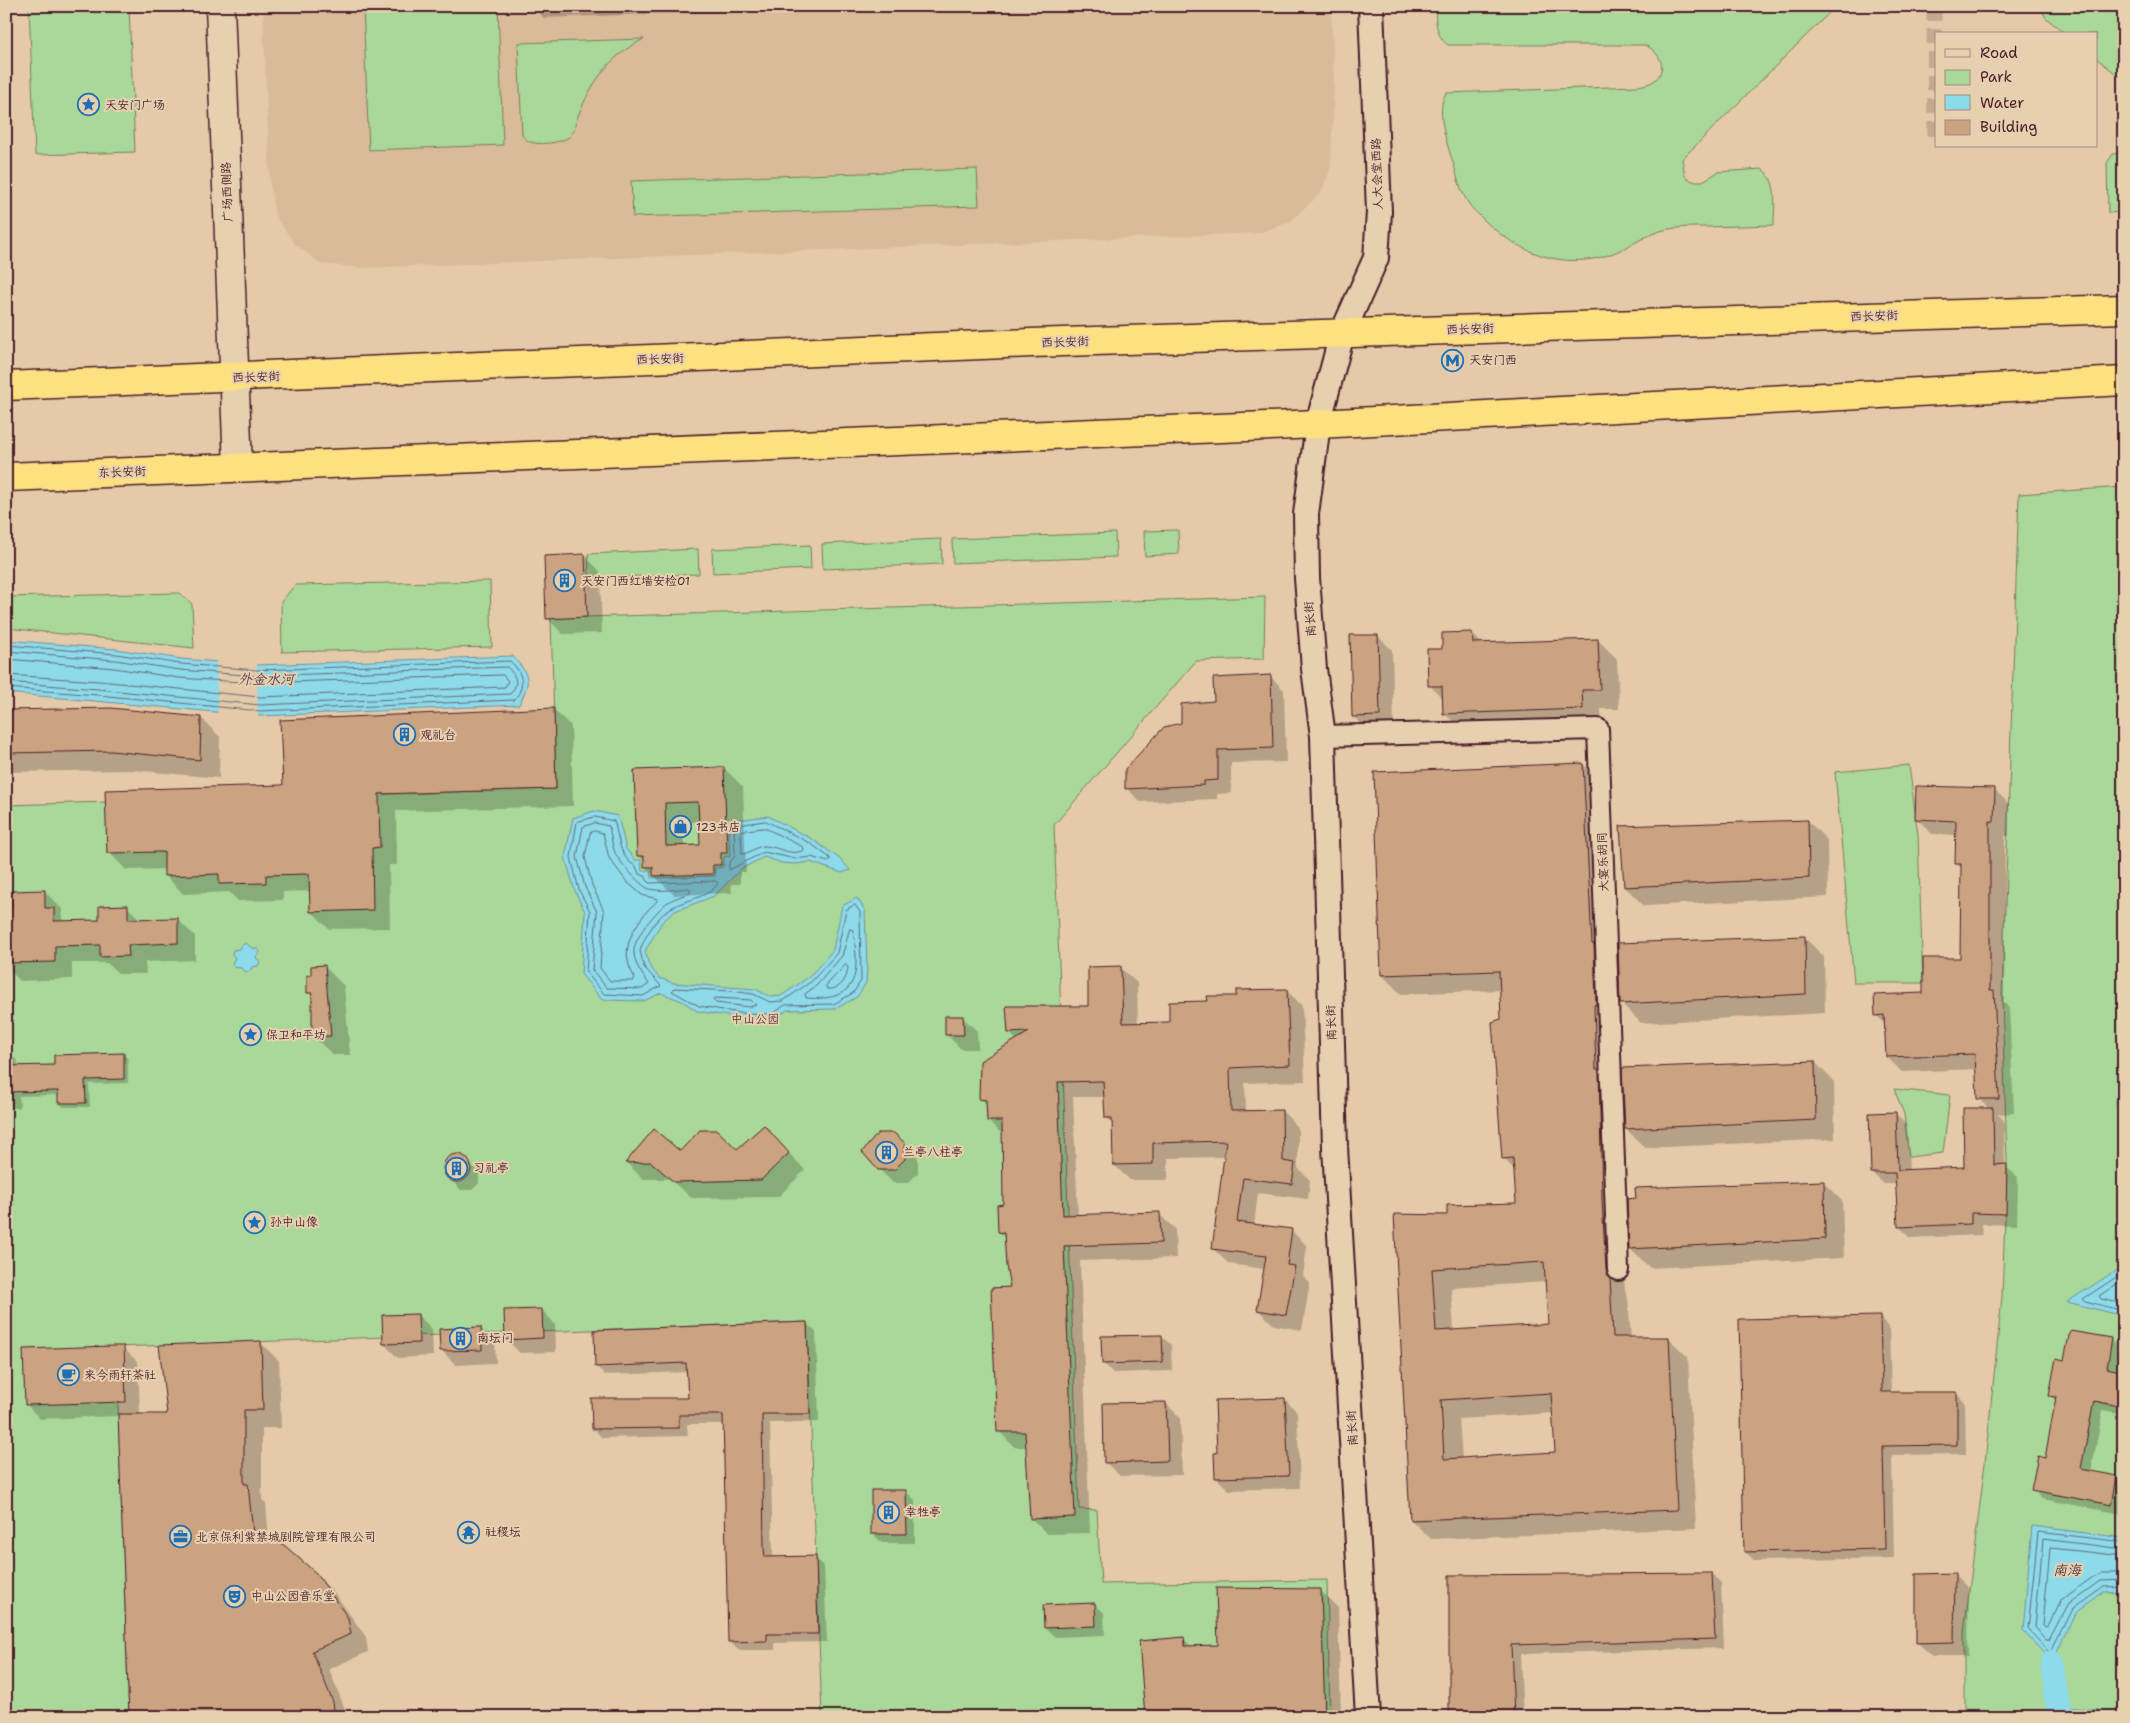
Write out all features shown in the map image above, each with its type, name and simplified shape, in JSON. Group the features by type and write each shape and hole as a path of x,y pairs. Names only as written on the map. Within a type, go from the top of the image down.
{"highway":[{"name":"西长安街","path":"6,386 1021,344 2124,309"},
{"path":"238,468 1318,424 2124,381"},
{"name":"东长安街","path":"6,477 238,468"}],"main road":[{"name":"广场西侧路","path":"220,6 238,468"}],"street":[{"name":"人大会堂西路","path":"1342,334 1376,258 1379,212 1371,6"},
{"name":"南长街","path":"1342,334 1318,424 1306,514 1307,578 1314,669 1323,736 1334,1147 1368,1717"},
{"name":"大宴乐胡同","path":"1323,736 1598,729 1618,1270"}],"shaded area":[{"path":"263,6 1331,6 1334,79 1331,167 1321,193 1290,222 1258,233 361,268 321,264 295,244 275,216 270,184"}],"green space":[{"path":"29,6 129,6 135,152 35,155"},
{"path":"363,6 498,6 503,145 369,150"},
{"path":"1435,6 1832,6 1830,12 1682,159 1685,176 1692,181 1703,181 1718,172 1762,169 1771,180 1773,187 1775,202 1774,225 1689,227 1660,231 1606,256 1582,260 1550,258 1535,253 1507,238 1473,210 1462,192 1446,141 1442,120 1443,101 1446,93 1638,86 1650,83 1656,79 1661,69 1660,59 1653,50 1644,45 1448,45 1438,32"},
{"path":"2040,6 2124,6 2124,80 2098,60 2098,32 2064,32 2046,18"},
{"path":"644,39 621,53 596,81 583,104 574,130 569,137 542,144 532,143 522,135 518,43"},
{"path":"2124,153 2124,212 2108,213 2107,163 2113,154"},
{"path":"977,169 979,206 633,217 631,181"},
{"path":"2124,487 2124,1717 1964,1717 1964,1632 1985,1463 2002,1297 2007,1164 2002,996 2019,494"},
{"path":"1178,530 1179,554 1145,556 1144,531"},
{"path":"1115,533 1116,557 953,563 952,539"},
{"path":"941,539 942,564 823,569 822,544"},
{"path":"810,545 811,569 713,573 712,549"},
{"path":"698,549 699,574 589,578 588,554"},
{"path":"490,581 492,647 282,652 281,602 295,585"},
{"path":"179,593 192,604 194,648 6,628 6,597"},
{"name":"中山公园","path":"1265,597 1264,659 1196,661 1054,825 1079,1509 1097,1510 1101,1584 1327,1580 1330,1717 822,1717 807,1322 481,1334 481,1327 440,1329 440,1335 116,1347 129,1717 6,1717 6,805 556,789 551,618"},
{"path":"1909,765 1918,835 1923,983 1854,983 1835,772"},
{"path":"1894,1089 1950,1095 1943,1153 1909,1157 1904,1114"}],"water":[{"name":"外金水河","path":"6,640 116,649 181,659 257,665 513,656 526,674 527,684 519,705 259,716 6,693"},
{"path":"594,811 618,816 626,849 635,860 641,860 642,871 650,870 651,878 715,876 715,868 723,867 724,857 730,856 728,821 768,816 812,839 840,859 850,870 842,873 810,862 782,863 764,857 741,869 714,896 675,911 662,922 645,951 649,965 659,978 673,983 755,989 771,997 781,996 809,977 833,950 842,906 857,898 865,910 867,965 866,983 857,997 835,1009 787,1010 774,1019 763,1017 740,1018 697,1011 682,1001 661,993 644,1001 602,1000 581,974 585,912 575,891 565,857 573,818"},
{"path":"246,943 252,948 258,949 260,952 256,957 260,962 258,966 252,967 250,971 246,972 241,968 234,967 232,963 235,958 232,954 233,950 240,949"},
{"path":"2124,1074 2124,1136 2116,1103"},
{"path":"2124,1253 2124,1316 2067,1302 2120,1268"},
{"name":"南海","path":"2032,1526 2124,1538 2124,1591 2104,1592 2075,1613 2052,1662 2023,1631"},
{"path":"2066,1706 2100,1709 2100,1717 2050,1717 2058,1709"}],"pier":[{"path":"216,659 257,662 258,719 218,715"}],"building":[{"name":"天安门西红墙安检01","path":"585,554 587,617 546,619 544,556"},
{"path":"1472,632 1473,643 1598,639 1600,690 1582,690 1583,709 1443,714 1442,686 1428,686 1427,649 1442,649 1442,633"},
{"path":"1350,635 1378,635 1380,716 1352,717"},
{"path":"1271,675 1273,748 1218,750 1218,780 1204,781 1204,785 1125,789 1125,769 1164,727 1181,723 1181,704 1214,701 1213,678"},
{"path":"111,708 201,717 200,760 111,751 6,753 6,710"},
{"path":"554,708 556,789 379,794 380,847 372,848 373,910 310,912 309,874 266,875 266,883 219,884 219,874 164,876 164,852 107,853 105,790 283,785 280,720"},
{"path":"1583,763 1592,944 1594,944 1596,1069 1599,1069 1602,1200 1606,1270 1610,1278 1613,1337 1669,1337 1677,1510 1410,1520 1394,1214 1447,1215 1447,1205 1516,1203 1513,1158 1502,1159 1492,1022 1501,1019 1499,971 1381,975 1374,772","holes":["1544,1262 1548,1324 1436,1331 1432,1269","1551,1393 1555,1452 1444,1459 1441,1400"]},
{"path":"724,767 727,853 721,853 721,865 713,865 713,874 653,876 653,867 644,867 644,856 637,856 634,770","holes":["698,802 700,845 666,846 665,803"]},
{"path":"1916,786 1995,788 1994,822 1990,821 1990,990 1994,990 1999,1099 1977,1099 1975,1054 1886,1057 1884,1015 1875,1016 1874,995 1923,993 1923,958 1960,958 1961,864 1955,864 1956,821 1915,819"},
{"path":"1808,820 1809,878 1624,887 1620,826"},
{"path":"45,890 45,908 54,908 54,921 99,920 99,906 128,905 128,919 178,918 178,943 128,945 129,956 100,957 100,945 55,946 55,962 6,963 6,909 12,908 11,891"},
{"path":"1805,936 1806,994 1620,1004 1618,943"},
{"path":"325,965 331,1036 312,1037 312,993 307,993 307,975 311,975 311,966"},
{"path":"1121,966 1123,1023 1169,1022 1169,1002 1208,1001 1207,996 1236,996 1236,990 1287,989 1290,1065 1230,1068 1231,1111 1282,1110 1283,1161 1295,1163 1292,1184 1243,1178 1237,1222 1292,1229 1287,1265 1295,1266 1286,1315 1257,1310 1266,1256 1212,1249 1226,1141 1153,1143 1153,1164 1113,1165 1112,1118 1105,1118 1103,1081 1058,1082 1063,1215 1160,1212 1161,1243 1064,1246 1075,1517 1030,1519 1025,1432 997,1432 991,1288 1010,1287 1006,1266 1004,1233 998,1232 997,1205 1003,1204 1002,1121 987,1121 986,1100 979,1099 980,1061 1029,1032 1008,1033 1006,1006 1088,1006 1088,967"},
{"path":"945,1016 963,1016 964,1035 945,1035"},
{"path":"124,1053 124,1079 85,1080 86,1103 58,1103 58,1091 6,1092 6,1066 54,1065 54,1055"},
{"path":"1815,1061 1816,1120 1625,1129 1622,1068"},
{"path":"1963,1108 1993,1108 1994,1165 2007,1164 2006,1214 1971,1213 1971,1224 1898,1227 1895,1173 1871,1173 1869,1113 1896,1112 1898,1170 1964,1167"},
{"path":"764,1125 789,1153 761,1180 674,1182 651,1162 625,1163 654,1129 680,1151 700,1130 717,1130 737,1149"},
{"name":"兰亭八柱亭","path":"878,1133 894,1133 905,1143 905,1159 894,1170 878,1170 862,1152"},
{"name":"习礼亭","path":"457,1154 467,1158 471,1168 467,1178 457,1182 447,1178 443,1168 447,1158"},
{"path":"1824,1181 1825,1239 1629,1249 1627,1199 1636,1198 1635,1188"},
{"path":"542,1309 543,1338 505,1340 504,1310"},
{"path":"418,1314 419,1343 383,1344 382,1315"},
{"path":"1880,1316 1882,1392 1957,1392 1957,1445 1883,1446 1885,1549 1744,1552 1739,1319"},
{"path":"807,1322 810,1414 762,1414 764,1548 765,1557 816,1556 818,1634 767,1634 767,1641 728,1642 723,1415 679,1415 679,1428 592,1429 591,1398 688,1398 686,1363 595,1367 594,1330"},
{"name":"南坛门","path":"481,1327 482,1350 440,1351 439,1329"},
{"path":"2070,1331 2112,1338 2107,1368 2124,1372 2124,1407 2094,1401 2081,1469 2117,1476 2112,1505 2031,1490 2038,1456 2045,1458 2056,1397 2049,1396 2056,1358 2064,1360"},
{"path":"1162,1335 1163,1362 1102,1364 1101,1336"},
{"name":"中山公园音乐堂","path":"261,1341 263,1410 244,1410 244,1484 248,1484 253,1533 284,1545 317,1574 348,1618 351,1634 312,1651 333,1702 335,1717 129,1717 118,1414 167,1414 159,1345"},
{"name":"来今雨轩茶社","path":"124,1346 126,1402 25,1405 23,1349"},
{"path":"1285,1398 1289,1476 1215,1478 1214,1453 1217,1453 1215,1400"},
{"path":"1166,1402 1168,1461 1104,1463 1103,1403"},
{"name":"幸牲亭","path":"871,1490 906,1490 907,1534 871,1534"},
{"path":"1712,1573 1715,1639 1511,1645 1514,1717 1449,1717 1449,1575"},
{"path":"1955,1573 1954,1642 1916,1643 1916,1574"},
{"path":"1216,1588 1321,1589 1325,1717 1145,1717 1139,1641 1184,1637 1185,1646 1218,1645"},
{"path":"1095,1603 1096,1626 1044,1628 1043,1605"}],"waterway":[{"path":"2052,1662 2058,1709"}],"tunnel":[{"path":"1934,6 1935,142"}],"place":[{"name":"天安门广场","path":"89,105"},
{"name":"天安门西","path":"1453,360"},
{"name":"天安门西红墙安检01","path":"565,581"},
{"name":"观礼台","path":"404,735"},
{"name":"123书店","path":"680,827"},
{"name":"保卫和平坊","path":"250,1035"},
{"name":"兰亭八柱亭","path":"887,1152"},
{"name":"习礼亭","path":"457,1168"},
{"name":"孙中山像","path":"254,1222"},
{"name":"南坛门","path":"461,1338"},
{"name":"来今雨轩茶社","path":"68,1375"},
{"name":"幸牲亭","path":"889,1512"},
{"name":"社稷坛","path":"469,1532"},
{"name":"北京保利紫禁城剧院管理有限公司","path":"180,1537"},
{"name":"中山公园音乐堂","path":"235,1596"}]}
